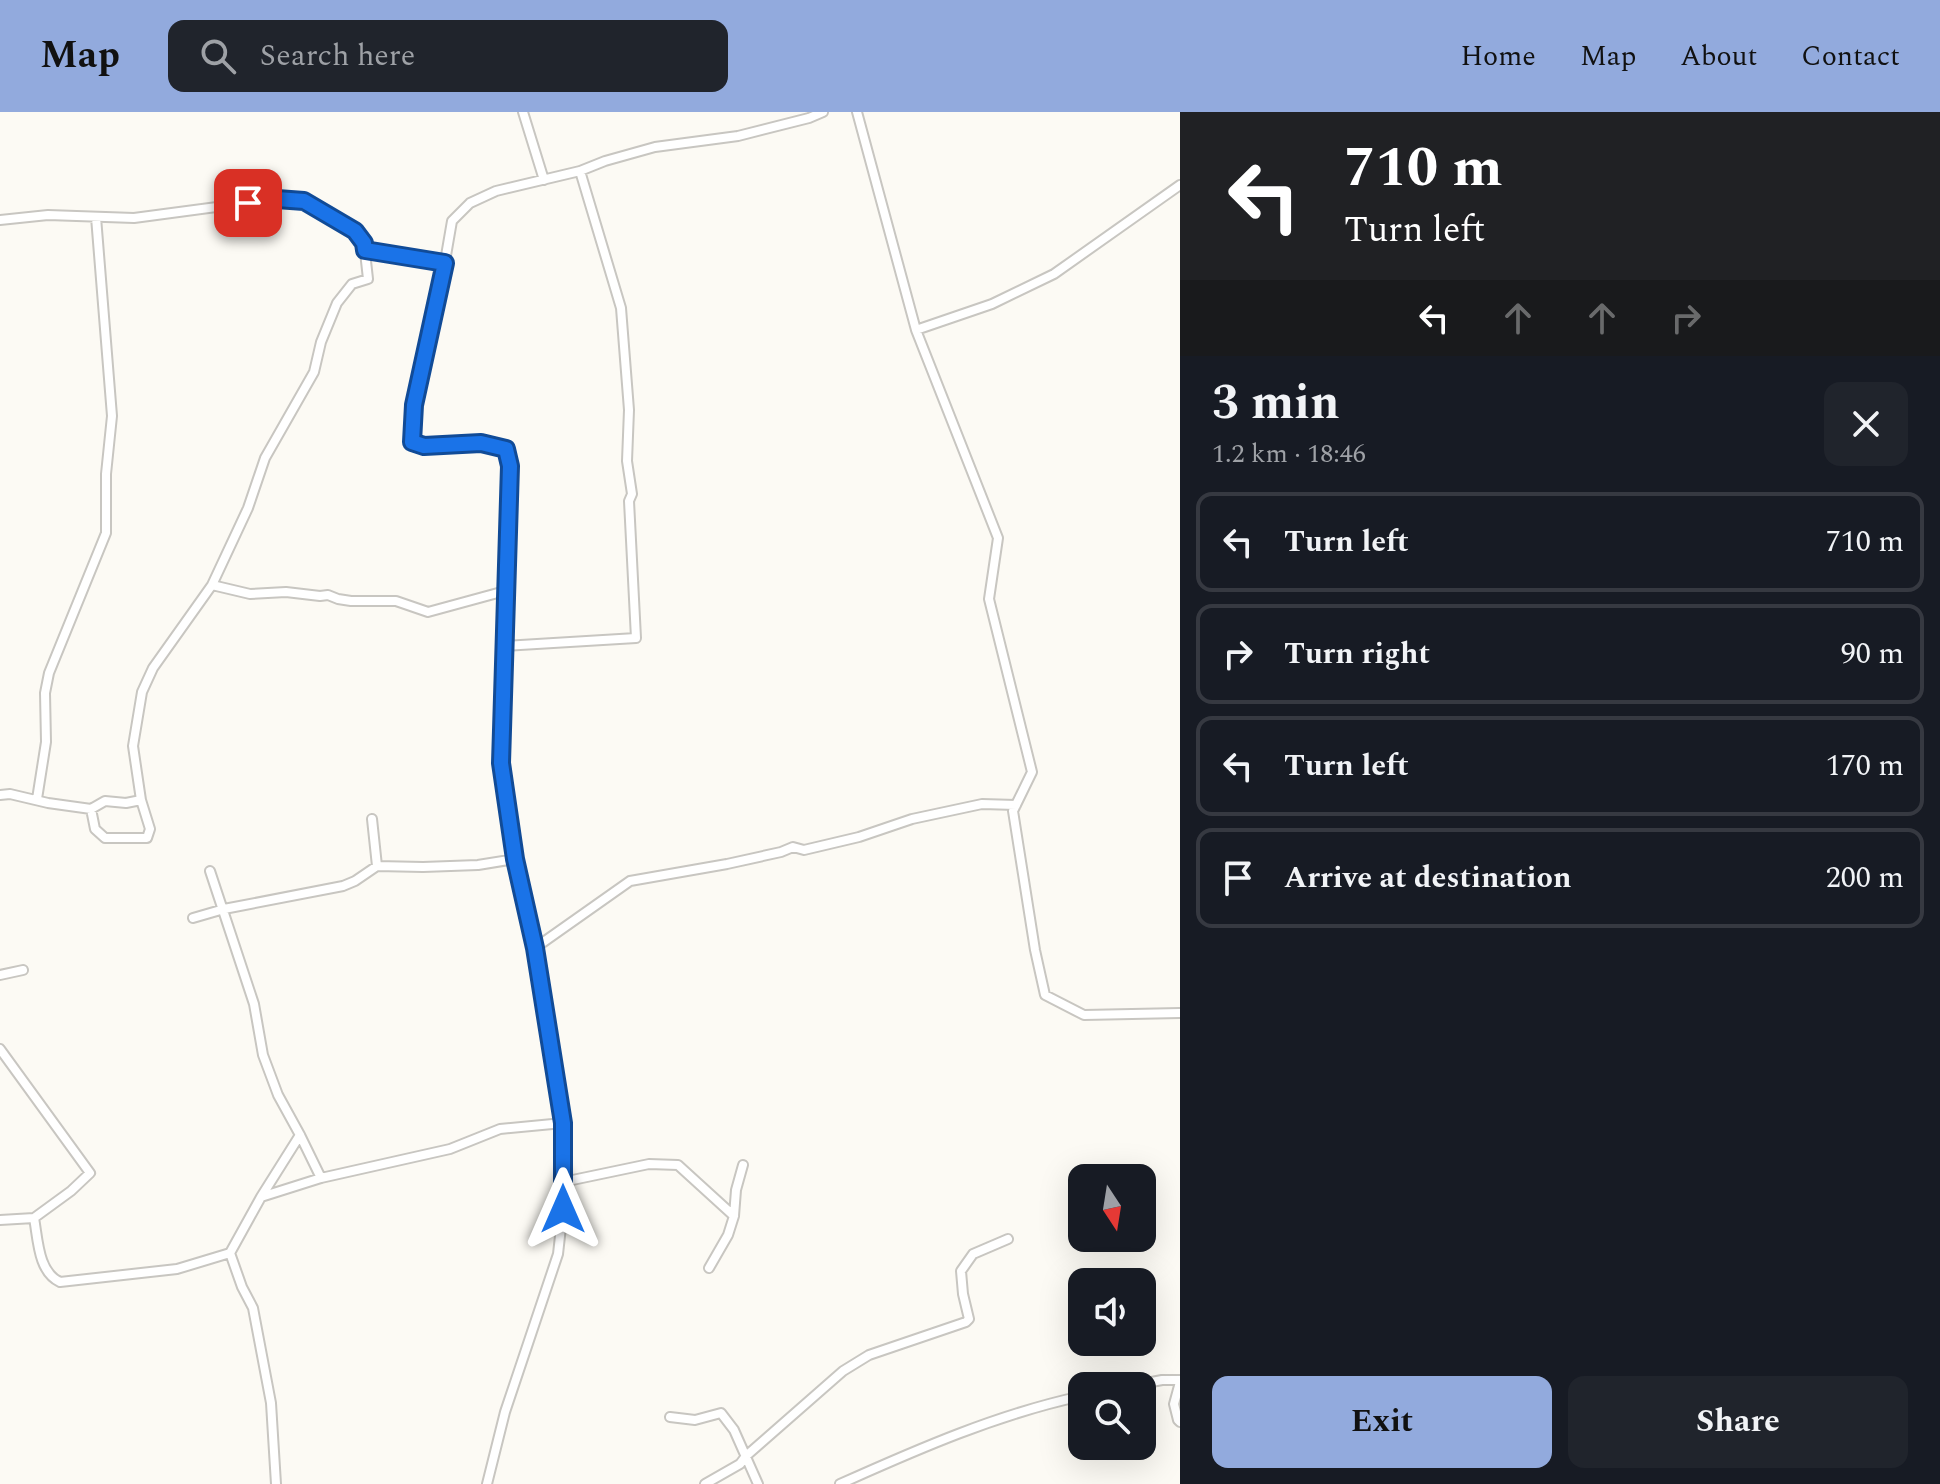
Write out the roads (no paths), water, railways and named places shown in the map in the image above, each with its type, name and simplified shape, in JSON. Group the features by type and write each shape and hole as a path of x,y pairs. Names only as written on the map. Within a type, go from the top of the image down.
{"street":[{"path":"523,112 544,180"},
{"path":"487,1484 505,1412 558,1254 563,1209 563,1123 535,948 515,859 501,763 510,466 506,449 481,443 424,446 412,442 414,405 452,221 470,203 496,191 580,171 655,147 738,136 823,112"},
{"path":"857,112 916,330 998,538 989,599 1032,772 1013,811 1045,995 1084,1015 1180,1013"},
{"path":"503,646 636,638 629,501 632,494 627,461 629,410 621,308 580,171"},
{"path":"916,330 992,304 1054,274 1180,185"},
{"path":"0,220 48,215 134,218 277,199 304,201 355,231 364,243 368,279 352,284 337,303 321,342 314,372 265,458 248,508 212,585 153,668 142,692 133,746 141,800 150,829 147,838 105,838 95,829 91,809"},
{"path":"37,799 46,742 45,693 49,673 106,533 106,474 112,416 96,217"},
{"path":"365,250 445,263"},
{"path":"212,585 250,594 286,592 328,595 351,601 396,601 428,612 505,591"},
{"path":"0,795 10,794 91,809 105,801 126,803 141,800"},
{"path":"535,948 630,881 727,864 793,847 804,850 859,837 912,819 982,804 1016,805"},
{"path":"372,819 377,866"},
{"path":"193,918 343,886 377,866 478,865 515,859"},
{"path":"210,871 254,1004 263,1055 278,1095 321,1178"},
{"path":"0,975 23,970"},
{"path":"0,1049 90,1173 34,1218 0,1220"},
{"path":"261,1197 321,1178 450,1149 500,1129 563,1123"},
{"path":"34,1218 43,1267 51,1278 60,1282 177,1269 230,1253 300,1135"},
{"path":"563,1182 649,1164 678,1165 734,1216"},
{"path":"709,1268 728,1235 743,1165"},
{"path":"705,1484 740,1464 843,1371 869,1355 966,1322 969,1319 961,1271 973,1254 1008,1239"},
{"path":"230,1253 253,1308 271,1403 276,1484"},
{"path":"1156,1381 1180,1381 1174,1404 1180,1422"},
{"path":"840,1484 933,1442 1068,1399"},
{"path":"670,1417 695,1420 721,1413 734,1430 758,1484"}]}
